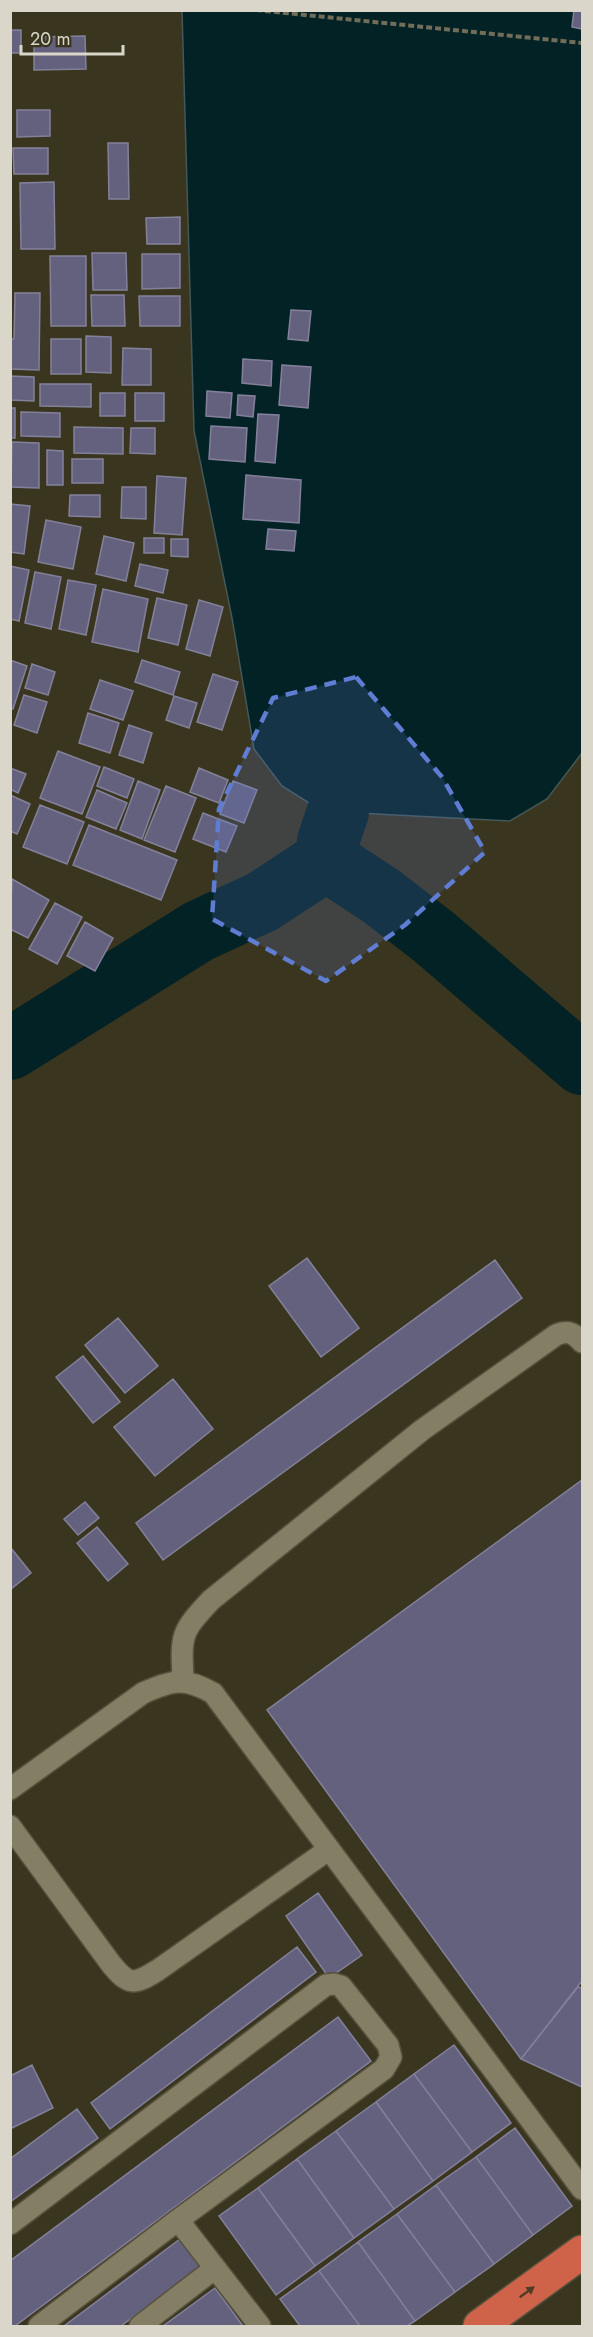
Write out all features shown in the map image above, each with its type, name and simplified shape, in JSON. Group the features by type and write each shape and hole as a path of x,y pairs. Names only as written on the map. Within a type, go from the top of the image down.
{"highway":[{"path":"480,2326 582,2252"}],"lane":[{"path":"183,1680 181,1648 187,1626 211,1600 422,1430 556,1335 565,1331 575,1335 582,1342"},
{"path":"10,1789 143,1694 165,1683 183,1680 213,1693 582,2188"},
{"path":"10,1826 121,1977 129,1981 140,1982 328,1850"},
{"path":"10,2224 326,1985 341,1986 388,2045 391,2057 384,2069 178,2220 39,2326"},
{"path":"178,2220 260,2326"},
{"path":"140,2326 214,2269"}],"path":[{"path":"256,10 582,44"}],"highlighted area":[{"path":"356,677 442,777 485,852 405,925 326,981 212,919 219,809 273,698"}],"water":[{"path":"182,11 582,11 582,753 547,799 510,821 338,812 309,803 282,786 254,749 232,618 194,431"}],"building":[{"path":"574,10 582,10 582,29 572,27"},
{"path":"10,30 21,30 21,53 10,53"},
{"path":"85,36 86,69 34,70 34,37"},
{"path":"17,110 50,110 50,136 17,137"},
{"path":"108,143 128,143 129,199 109,199"},
{"path":"13,148 48,148 48,174 14,174"},
{"path":"54,182 55,249 21,249 20,183"},
{"path":"180,217 180,244 147,244 146,218"},
{"path":"92,253 126,253 127,290 93,290"},
{"path":"142,254 180,254 180,288 142,289"},
{"path":"50,256 86,256 86,326 51,326"},
{"path":"15,293 40,293 39,370 10,369 10,339 14,339"},
{"path":"91,295 124,295 125,326 92,326"},
{"path":"139,296 180,296 180,326 140,326"},
{"path":"291,310 311,311 308,341 288,339"},
{"path":"86,336 111,337 111,373 86,372"},
{"path":"51,339 81,339 81,374 51,374"},
{"path":"123,348 151,349 151,385 122,385"},
{"path":"243,359 272,361 271,386 242,383"},
{"path":"282,365 311,367 308,408 279,405"},
{"path":"10,376 34,377 34,401 10,400"},
{"path":"40,384 91,384 91,407 40,406"},
{"path":"207,391 232,393 230,418 206,416"},
{"path":"100,393 125,393 125,416 100,416"},
{"path":"135,393 164,393 164,421 135,421"},
{"path":"238,395 255,396 253,417 237,415"},
{"path":"10,408 15,408 15,438 10,438"},
{"path":"21,412 60,413 60,437 21,436"},
{"path":"258,414 279,415 275,463 255,461"},
{"path":"211,426 247,428 245,462 209,459"},
{"path":"74,427 123,428 123,454 74,453"},
{"path":"131,428 155,428 155,454 130,453"},
{"path":"12,442 39,443 39,488 11,487"},
{"path":"47,450 63,451 63,485 47,485"},
{"path":"72,459 103,459 103,483 72,483"},
{"path":"246,475 301,480 299,523 243,519"},
{"path":"157,476 186,478 182,535 154,533"},
{"path":"122,487 146,487 146,519 121,518"},
{"path":"70,495 100,495 100,517 69,516"},
{"path":"10,504 30,506 24,554 10,552"},
{"path":"46,520 81,527 73,569 38,562"},
{"path":"268,529 296,531 294,551 266,549"},
{"path":"104,536 134,543 126,581 96,574"},
{"path":"144,538 164,538 164,553 144,553"},
{"path":"171,539 188,539 188,557 171,556"},
{"path":"140,564 168,570 163,593 135,586"},
{"path":"10,566 29,570 19,621 10,619"},
{"path":"35,572 61,577 51,629 25,623"},
{"path":"68,580 96,585 86,635 59,629"},
{"path":"103,589 148,599 138,652 92,642"},
{"path":"157,598 187,605 178,645 148,638"},
{"path":"199,600 223,607 210,656 186,649"},
{"path":"10,660 27,666 13,709 10,709"},
{"path":"142,660 180,672 173,695 135,682"},
{"path":"32,664 55,672 48,695 25,688"},
{"path":"213,674 238,682 222,730 197,722"},
{"path":"100,680 133,691 123,720 90,709"},
{"path":"24,695 47,702 37,733 14,725"},
{"path":"174,696 197,703 189,728 166,720"},
{"path":"88,713 119,723 110,753 79,743"},
{"path":"129,725 152,733 143,763 119,755"},
{"path":"58,751 100,767 82,814 40,798"},
{"path":"104,767 134,779 127,798 97,786"},
{"path":"10,768 26,774 18,793 10,789"},
{"path":"199,768 228,780 219,803 190,792"},
{"path":"138,781 160,790 142,839 120,830"},
{"path":"233,781 257,790 244,823 220,814"},
{"path":"166,786 196,798 175,852 144,840"},
{"path":"97,790 127,803 116,829 86,817"},
{"path":"10,795 30,804 17,834 10,831"},
{"path":"40,805 84,822 67,864 23,847"},
{"path":"203,813 237,826 226,852 193,839"},
{"path":"89,825 177,860 161,900 73,865"},
{"path":"12,879 49,900 28,938 10,929"},
{"path":"55,903 82,917 57,964 29,949"},
{"path":"85,922 113,938 95,971 67,956"},
{"path":"307,1258 359,1328 321,1357 269,1286"},
{"path":"495,1260 522,1298 163,1560 136,1523"},
{"path":"118,1318 158,1366 125,1393 85,1345"},
{"path":"83,1356 120,1402 93,1423 56,1377"},
{"path":"173,1379 213,1429 155,1476 114,1427"},
{"path":"582,1480 582,1981 521,2059 267,1710"},
{"path":"85,1502 99,1518 78,1535 64,1519"},
{"path":"97,1527 128,1564 108,1581 77,1543"},
{"path":"11,1548 31,1573 11,1589 10,1588"},
{"path":"318,1893 362,1955 329,1978 286,1916"},
{"path":"297,1947 316,1972 110,2129 91,2103"},
{"path":"578,1987 582,1988 582,2087 521,2059"},
{"path":"338,2017 371,2061 15,2326 10,2326 10,2261"},
{"path":"454,2045 511,2123 472,2152 414,2074"},
{"path":"32,2065 53,2108 10,2129 10,2076"},
{"path":"414,2074 472,2152 433,2181 376,2102"},
{"path":"376,2102 433,2181 394,2209 336,2131"},
{"path":"77,2109 98,2138 10,2202 10,2159"},
{"path":"515,2128 572,2206 533,2235 476,2157"},
{"path":"336,2131 394,2209 354,2238 297,2159"},
{"path":"476,2157 533,2235 494,2264 436,2185"},
{"path":"297,2159 354,2238 315,2266 258,2188"},
{"path":"436,2185 494,2264 455,2292 397,2214"},
{"path":"258,2188 315,2266 276,2295 219,2216"},
{"path":"397,2214 455,2292 415,2321 358,2242"},
{"path":"180,2239 201,2266 121,2326 64,2326"},
{"path":"358,2242 415,2321 407,2326 360,2326 319,2271"},
{"path":"319,2271 360,2326 300,2326 280,2299"},
{"path":"215,2288 243,2326 163,2326"}],"waterway":[{"path":"338,812 328,841 326,860 381,896 434,937 582,1064"},
{"path":"10,1049 199,931 262,902 326,860"}]}
